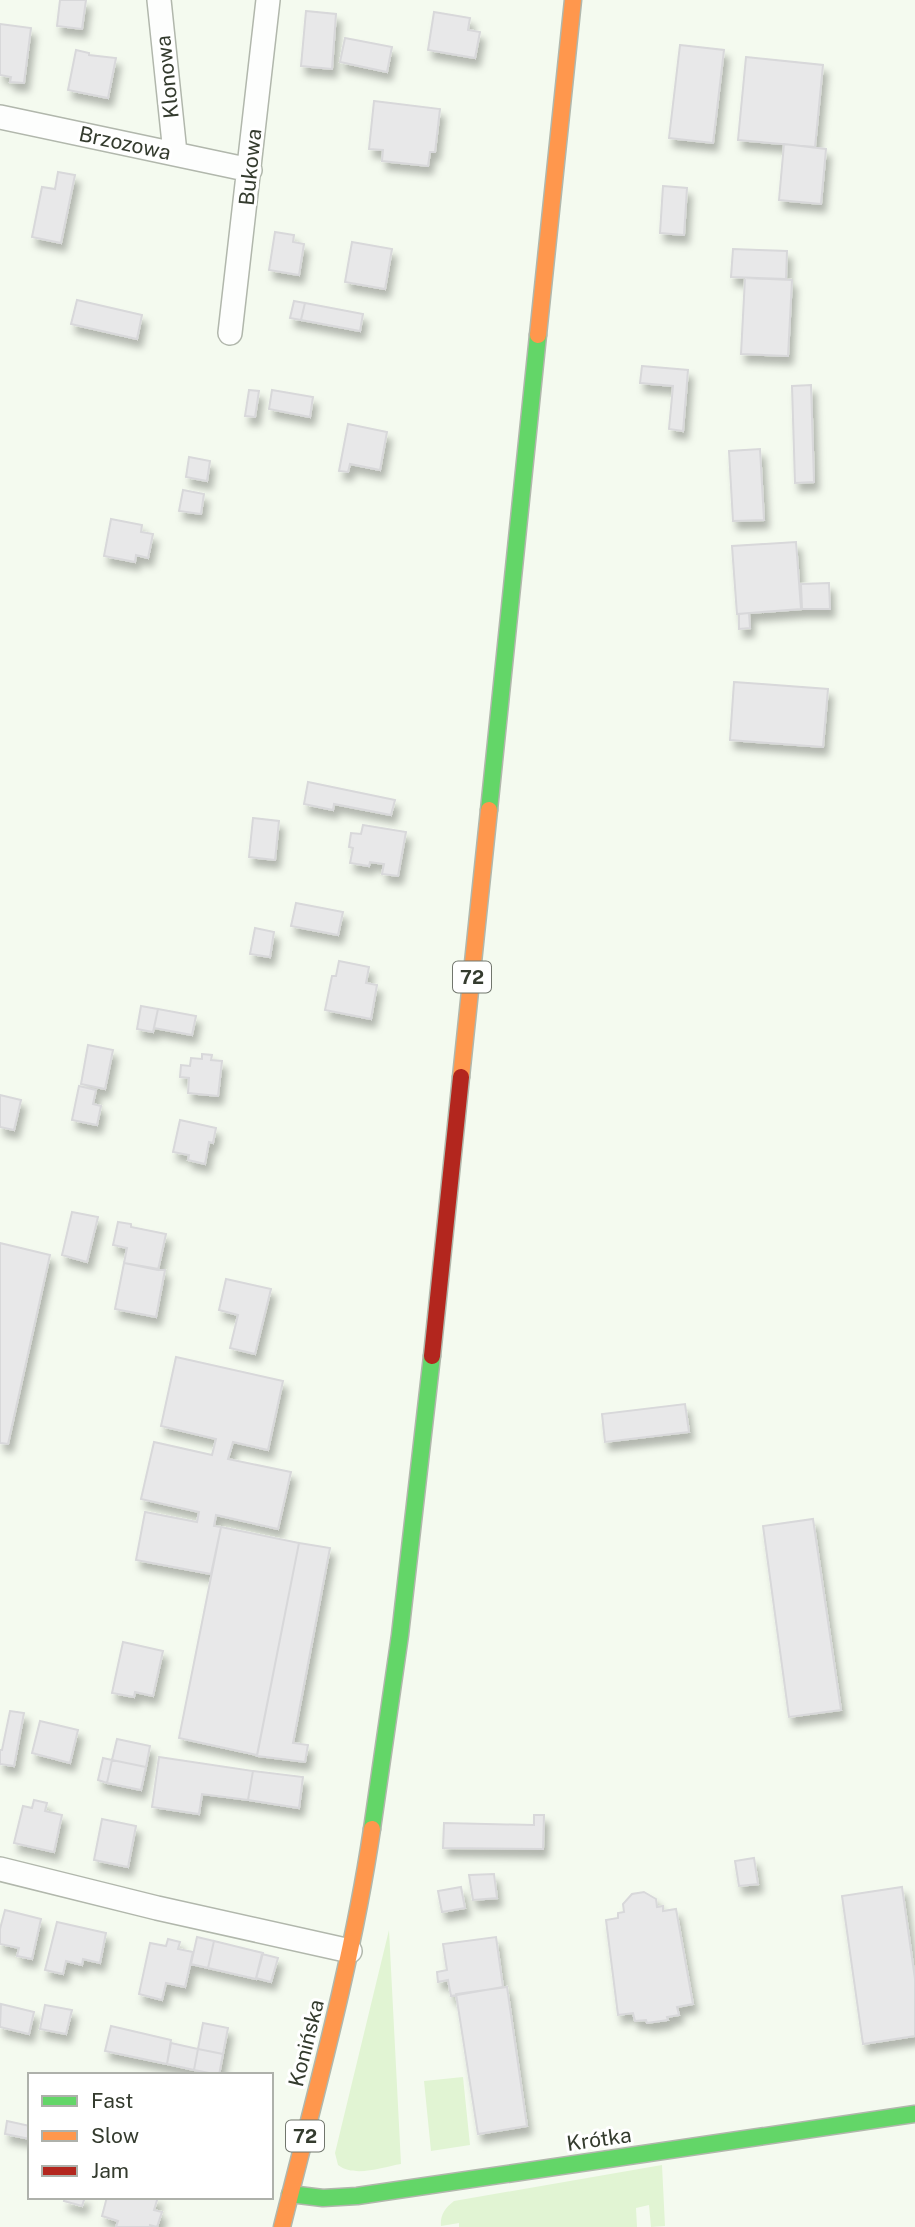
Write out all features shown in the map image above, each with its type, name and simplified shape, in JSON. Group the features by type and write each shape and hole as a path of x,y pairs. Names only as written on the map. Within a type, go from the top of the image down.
{"main road":[{"name":"72","path":"350,1951 380,1780 423,1440 573,0"},
{"name":"Konińska","path":"282,2227 350,1951"},
{"name":"Krótka","path":"290,2194 310,2199 357,2196 915,2114"}],"street":[{"name":"Klonowa","path":"159,0 176,153"},
{"name":"Bukowa","path":"230,333 268,0"},
{"name":"Brzozowa","path":"0,117 250,170"},
{"path":"0,1869 157,1908 350,1951"}],"green space":[{"path":"389,1930 401,2164 369,2171 352,2171 338,2165 335,2153"},
{"path":"463,2077 470,2145 431,2151 424,2081"},
{"path":"662,2165 665,2226 651,2227 649,2205 636,2208 637,2227 459,2227 459,2223 441,2226 444,2212 454,2201"}],"building":[{"path":"60,0 86,0 82,29 57,26"},
{"path":"306,11 336,14 332,69 301,66"},
{"path":"434,12 470,18 468,30 480,32 475,58 428,50"},
{"path":"0,24 31,28 24,83 10,82 11,77 0,75"},
{"path":"345,38 392,47 387,72 340,62"},
{"path":"680,45 724,50 713,143 669,138"},
{"path":"76,50 89,55 116,58 108,98 68,90"},
{"path":"746,57 823,65 815,147 738,140"},
{"path":"374,101 440,109 435,152 430,152 428,166 382,161 383,150 369,149"},
{"path":"784,144 826,149 821,204 779,200"},
{"path":"58,172 75,175 61,243 32,237 42,187 55,189"},
{"path":"663,186 687,188 684,235 660,233"},
{"path":"275,232 294,235 293,242 304,244 299,275 269,270"},
{"path":"352,242 392,249 385,289 345,282"},
{"path":"733,249 787,251 786,279 731,277"},
{"path":"745,278 792,280 788,356 741,354"},
{"path":"77,300 142,315 137,339 71,324"},
{"path":"294,301 305,303 301,320 290,318"},
{"path":"305,303 363,314 360,331 301,320"},
{"path":"642,366 688,370 683,431 669,429 673,386 640,383"},
{"path":"811,385 814,482 795,483 792,386"},
{"path":"249,390 259,391 255,417 245,416"},
{"path":"272,390 313,397 310,417 269,409"},
{"path":"348,424 387,432 380,470 350,464 348,472 339,471"},
{"path":"760,449 764,520 733,521 729,451"},
{"path":"189,457 210,461 207,481 186,477"},
{"path":"183,490 204,494 201,514 179,511"},
{"path":"111,519 142,525 141,532 153,534 148,558 136,555 135,562 104,556"},
{"path":"796,542 801,609 737,614 732,546"},
{"path":"829,583 830,609 802,609 801,584"},
{"path":"749,613 750,628 739,629 739,614"},
{"path":"734,682 828,689 823,747 730,740"},
{"path":"308,782 395,800 391,815 334,804 333,810 304,804"},
{"path":"253,818 279,821 275,860 249,857"},
{"path":"363,825 406,832 398,876 382,874 384,864 370,862 369,866 350,863 353,848 349,847 351,833 361,834"},
{"path":"296,903 343,912 338,935 291,926"},
{"path":"255,928 274,932 270,957 250,954"},
{"path":"339,961 369,967 366,983 377,985 371,1019 325,1010 332,976 336,976"},
{"path":"141,1006 158,1009 153,1032 137,1029"},
{"path":"158,1009 196,1016 192,1035 154,1028"},
{"path":"88,1045 113,1050 105,1089 81,1084"},
{"path":"202,1054 212,1055 211,1060 222,1061 218,1096 188,1093 189,1078 180,1077 181,1065 190,1066 191,1058 202,1059"},
{"path":"79,1086 96,1090 93,1104 101,1106 97,1125 72,1120"},
{"path":"0,1095 21,1100 14,1130 0,1127"},
{"path":"180,1120 216,1128 213,1143 209,1142 205,1164 188,1160 189,1155 173,1152"},
{"path":"72,1212 98,1217 87,1262 62,1255"},
{"path":"118,1222 166,1234 158,1270 124,1263 127,1248 113,1245"},
{"path":"0,1243 50,1255 8,1444 0,1443"},
{"path":"124,1263 165,1270 156,1317 115,1309"},
{"path":"226,1279 271,1289 255,1354 230,1348 238,1315 219,1310"},
{"path":"176,1357 283,1381 268,1450 233,1442 228,1459 291,1472 278,1529 216,1515 214,1526 221,1527 211,1574 136,1560 145,1512 197,1522 199,1512 141,1499 154,1442 212,1455 216,1439 161,1426"},
{"path":"685,1404 689,1432 605,1442 602,1414"},
{"path":"813,1519 841,1710 789,1717 763,1526"},
{"path":"221,1527 299,1543 257,1755 179,1738"},
{"path":"299,1543 330,1548 293,1743 308,1745 305,1762 257,1756"},
{"path":"123,1642 163,1651 153,1696 135,1692 134,1697 112,1693"},
{"path":"10,1711 24,1713 14,1766 0,1764 0,1750"},
{"path":"40,1721 78,1730 70,1763 32,1753"},
{"path":"117,1739 150,1746 146,1767 112,1760"},
{"path":"159,1757 253,1771 248,1800 202,1794 199,1814 152,1807"},
{"path":"103,1758 112,1760 107,1783 98,1780"},
{"path":"112,1760 146,1767 141,1790 107,1783"},
{"path":"253,1771 303,1777 299,1808 248,1800"},
{"path":"34,1800 47,1803 45,1811 62,1815 54,1852 14,1843 23,1806 32,1808"},
{"path":"534,1815 544,1815 543,1849 443,1848 444,1823 534,1825"},
{"path":"102,1819 136,1826 128,1867 94,1860"},
{"path":"754,1858 758,1884 739,1886 735,1861"},
{"path":"494,1874 497,1898 473,1900 469,1875"},
{"path":"461,1887 465,1908 442,1912 438,1891"},
{"path":"902,1887 915,1979 915,2036 863,2044 842,1896"},
{"path":"644,1892 656,1899 657,1907 663,1906 663,1911 676,1909 693,2004 677,2007 679,2015 667,2017 668,2020 647,2023 646,2020 635,2021 633,2013 618,2015 606,1920 618,1918 618,1913 624,1912 623,1904 632,1894"},
{"path":"5,1910 41,1919 32,1959 17,1956 19,1948 0,1944 0,1929"},
{"path":"57,1922 106,1933 100,1963 83,1959 82,1965 66,1961 63,1974 45,1970"},
{"path":"197,1937 214,1941 208,1968 191,1964"},
{"path":"496,1937 503,1987 451,1996 448,1980 438,1982 437,1972 447,1970 443,1944"},
{"path":"168,1939 180,1942 178,1949 193,1952 185,1987 166,1983 162,2000 139,1994 150,1943 166,1946"},
{"path":"214,1941 263,1953 256,1979 208,1968"},
{"path":"262,1954 278,1958 271,1982 256,1978"},
{"path":"507,1987 527,2126 478,2134 456,1994"},
{"path":"1,2004 34,2012 29,2034 0,2027"},
{"path":"45,2005 72,2010 66,2034 40,2029"},
{"path":"203,2023 228,2028 223,2054 198,2049"},
{"path":"111,2026 171,2040 167,2064 105,2051"},
{"path":"171,2043 198,2049 194,2070 167,2064"},
{"path":"198,2049 223,2054 219,2073 194,2070"},
{"path":"7,2121 28,2126 28,2139 5,2134"},
{"path":"64,2199 84,2199 82,2206"},
{"path":"106,2199 157,2199 154,2210 162,2212 157,2227 116,2227 118,2221 102,2216"}],"traffic: fast":[{"path":"489,810 538,335"},
{"path":"372,1829 400,1635 432,1356"},
{"path":"290,2194 323,2198 357,2196 915,2114"}],"traffic: slow":[{"path":"538,335 573,0"},
{"path":"461,1077 489,810"},
{"path":"282,2227 343,1979 372,1829"}],"traffic: jam":[{"path":"432,1356 461,1077"}]}
